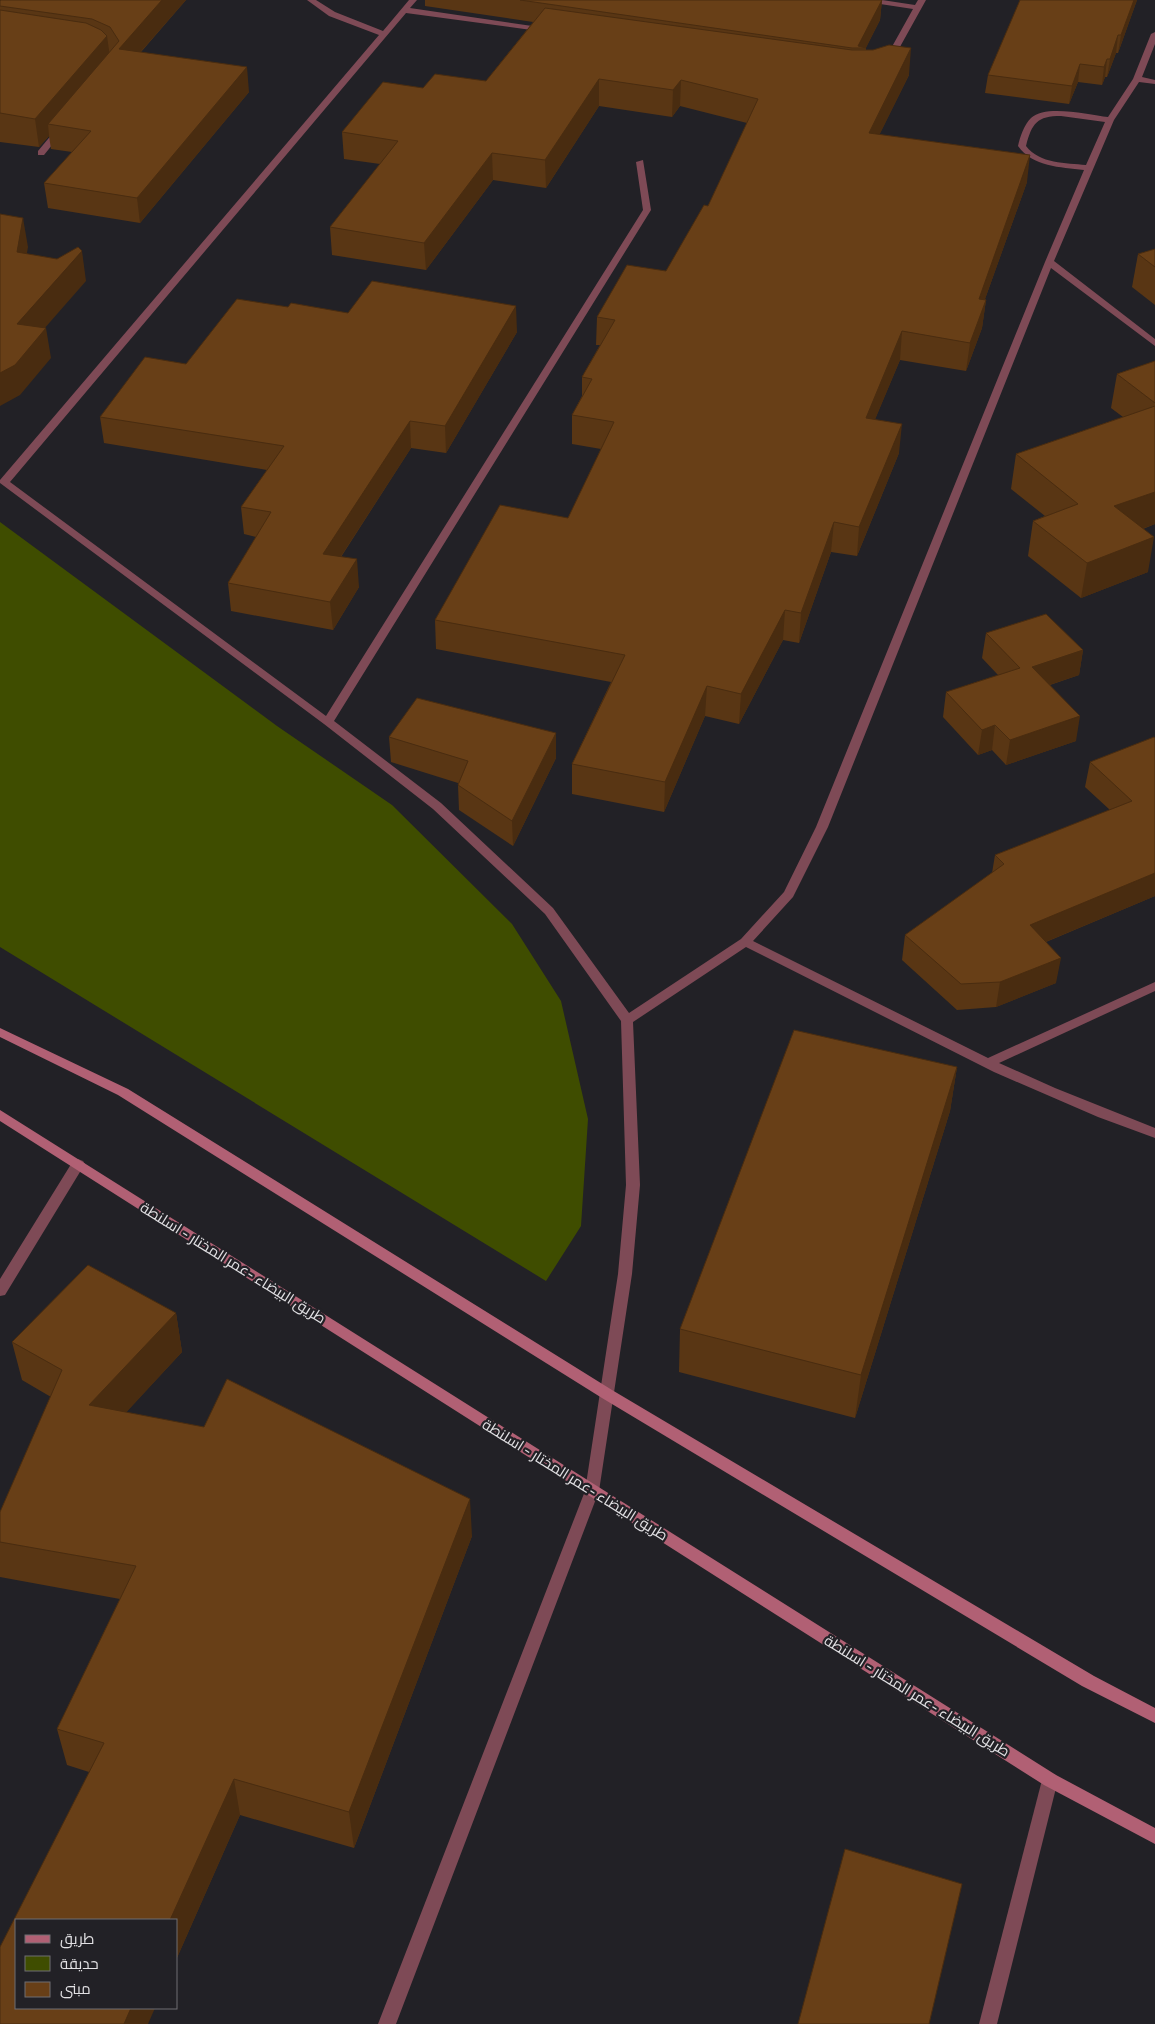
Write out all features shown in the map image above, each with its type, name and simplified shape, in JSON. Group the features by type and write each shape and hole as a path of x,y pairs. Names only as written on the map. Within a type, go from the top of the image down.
{"main road":[{"path":"0,1032 123,1092 607,1394 1088,1681 1155,1716"},
{"name":"طريق البيضاء -عمر المختار - اسلنطة","path":"0,1115 1050,1780 1155,1836"}],"street":[{"path":"311,0 332,14 385,34"},
{"path":"387,2024 592,1491 625,1274 633,1185 627,1020 549,911 437,806 328,722 2,481 413,0"},
{"path":"867,0 920,4 885,67"},
{"path":"405,10 553,31"},
{"path":"627,1020 745,942 789,894 822,826 1049,262 1110,120 1137,79 1155,34"},
{"path":"1137,79 1155,82"},
{"path":"1090,168 1033,157 1024,150 1023,142 1032,122 1046,114 1110,120"},
{"path":"41,153 67,123"},
{"path":"328,722 647,210 640,162"},
{"path":"1049,262 1155,343"},
{"path":"745,942 988,1063 1106,1115 1155,1133"},
{"path":"988,1063 1155,986"},
{"path":"0,1291 78,1164"},
{"path":"988,2024 1050,1780"}],"green space":[{"path":"0,522 277,726 392,805 512,924 561,1001 588,1119 581,1226 546,1281 0,947"}],"building":[{"path":"1,0 162,0 119,49 247,67 137,198 44,183 91,131 48,124 119,41 110,27 92,19 0,6"},
{"path":"520,0 882,0 858,46 866,48 852,48"},
{"path":"1020,0 1134,0 1121,35 1118,35 1110,59 1107,59 1104,67 1080,64 1072,86 988,75"},
{"path":"545,8 852,50 873,50 889,45 911,48 869,133 1030,155 979,299 986,300 970,343 902,331 866,418 902,424 859,527 834,522 801,613 785,610 741,694 707,686 665,782 572,764 625,655 435,620 500,505 568,518 614,422 572,415 592,379 582,377 615,320 597,317 627,265 666,271 704,205 708,206 758,99 681,80 673,90 599,79 545,160 492,153 424,243 330,227 398,141 342,132 383,82 423,88 435,74 486,81"},
{"path":"0,10 86,23 101,30 107,36 35,119 0,113"},
{"path":"0,214 23,218 17,252 57,259 78,247 82,251 17,324 46,328 15,365 0,373"},
{"path":"1155,249 1155,267 1138,254"},
{"path":"372,281 516,306 445,426 410,421 323,554 357,559 330,602 228,583 271,512 241,507 284,446 100,417 145,357 186,364 237,299 288,307 291,303 348,313"},
{"path":"1155,361 1155,403 1117,374"},
{"path":"1155,406 1155,492 1114,506 1154,537 1087,563 1033,521 1078,504 1016,454"},
{"path":"1046,614 1083,650 1032,667 1080,716 1010,740 995,725 982,730 946,692 1020,668 986,633"},
{"path":"417,698 556,733 512,821 458,785 468,761 389,737"},
{"path":"1154,737 1155,873 1030,925 1061,958 1000,982 961,984 905,935 1004,864 995,855 1132,801 1090,762"},
{"path":"794,1030 957,1067 861,1375 680,1329"},
{"path":"88,1265 176,1313 89,1405 204,1427 227,1379 470,1499 349,1812 234,1779 170,1919 15,1919 15,2009 131,2009 124,2024 0,2024 0,1947 104,1743 57,1729 136,1566 0,1542 0,1512 62,1370 12,1342"},
{"path":"845,1849 962,1884 929,2024 798,2024"}]}
